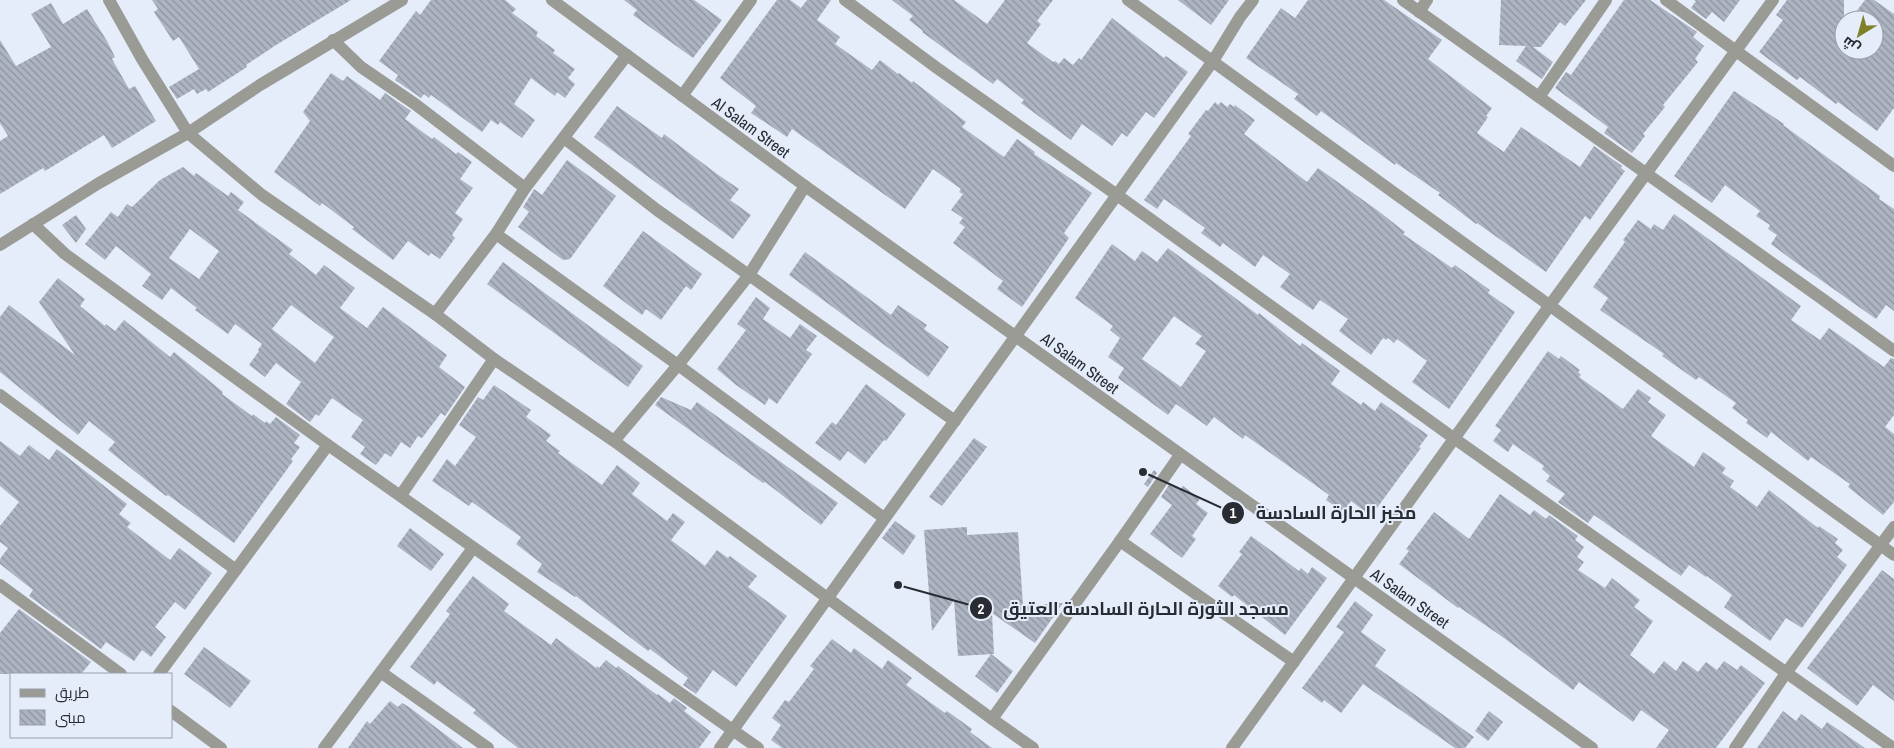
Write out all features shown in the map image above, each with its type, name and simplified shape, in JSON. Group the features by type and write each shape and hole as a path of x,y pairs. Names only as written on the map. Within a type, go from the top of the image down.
{"street":[{"path":"109,0 142,59 188,133 262,195 435,314 494,359 614,441 1033,748"},
{"path":"0,245 99,183 188,133 260,85 402,0"},
{"name":"Al Salam Street","path":"552,0 805,186 1592,748"},
{"path":"682,96 751,0"},
{"path":"845,0 1454,439 1893,748"},
{"path":"1128,0 1894,555"},
{"path":"720,748 1213,61 1240,17 1253,0"},
{"path":"1403,0 1894,352"},
{"path":"1419,12 1426,0"},
{"path":"1539,97 1606,0"},
{"path":"1666,0 1894,166"},
{"path":"1232,748 1550,305 1773,0"},
{"path":"334,40 361,67 415,104 525,188"},
{"path":"435,314 496,234 525,188 627,55"},
{"path":"564,138 657,210 955,421"},
{"path":"614,441 678,365 749,275 805,186"},
{"path":"33,224 66,254 328,445 758,748"},
{"path":"496,234 678,365 884,518"},
{"path":"401,496 494,359"},
{"path":"0,394 236,570"},
{"path":"160,673 328,445"},
{"path":"992,719 1180,455"},
{"path":"1735,748 1786,673 1894,527"},
{"path":"1120,541 1294,662"},
{"path":"324,748 382,673 473,548"},
{"path":"0,585 120,673"},
{"path":"382,673 488,748"},
{"path":"172,712 220,748"}],"building":[{"path":"152,0 351,0 276,45 246,65 247,67 208,92 206,89 197,94 194,89 177,99 169,87 199,69 179,37 173,41 154,12 158,9"},
{"path":"431,0 505,0 516,9 512,13 538,32 536,36 555,50 553,53 575,69 568,78 575,84 565,98 557,92 555,96 531,78 514,104 535,120 522,138 500,122 498,125 491,120 482,132 431,95 429,98 424,94 421,98 395,80 398,75 379,61 416,11 420,15"},
{"path":"624,0 694,0 722,20 693,58 633,15 637,10"},
{"path":"777,0 790,0 801,8 807,0 831,0 817,20 840,37 835,44 872,70 880,60 912,83 913,81 966,122 962,127 1004,157 1017,139 1035,152 1034,154 1092,193 1064,233 1069,238 1022,307 997,289 1003,281 953,243 965,227 959,223 963,218 951,210 963,194 959,192 961,189 933,169 905,209 792,129 787,137 751,113 756,106 720,78"},
{"path":"892,0 954,0 987,24 1005,0 1053,0 1037,21 1041,24 1027,43 1053,62 1055,61 1059,64 1064,58 1073,65 1079,58 1081,60 1112,18 1164,58 1166,56 1188,72 1154,118 1146,112 1127,137 1122,133 1112,146 1082,124 1071,140 1021,103 1024,100 997,79 993,84 922,32 909,20 913,16"},
{"path":"1178,0 1229,0 1211,25"},
{"path":"1308,0 1384,0 1442,40 1428,59 1492,108 1477,133 1504,152 1521,127 1580,167 1594,146 1622,166 1621,168 1625,171 1590,220 1585,216 1546,272 1476,224 1438,195 1440,193 1396,163 1395,165 1321,111 1317,116 1294,99 1298,94 1246,58 1281,8 1295,18"},
{"path":"1501,0 1586,0 1565,26 1560,22 1541,47 1533,47 1553,62 1542,79 1516,61 1526,46 1499,45"},
{"path":"1624,0 1650,0 1697,32 1693,37 1704,46 1695,59 1698,62 1663,105 1665,107 1643,134 1645,136 1632,153 1604,133 1608,127 1555,88 1566,72 1571,75"},
{"path":"1694,0 1740,0 1724,22 1712,12 1706,19 1691,8 1696,1"},
{"path":"1787,0 1844,0 1844,10 1834,10 1834,60 1884,60 1884,10 1858,10 1865,0 1874,0 1894,14 1894,108 1877,131 1838,102 1836,104 1800,77 1797,80 1759,52 1783,20 1776,15"},
{"path":"51,3 63,24 87,9 107,41 115,57 112,59 129,89 135,86 156,121 112,148 104,135 45,171 43,168 0,194 0,141 8,136 0,123 0,40 16,66 51,47 31,14"},
{"path":"331,73 343,81 347,76 380,100 385,93 411,111 405,119 432,139 434,137 456,154 458,152 472,162 460,179 473,188 455,213 463,219 452,235 455,238 440,259 431,253 429,256 408,241 393,260 322,203 320,206 274,172 310,121 303,112"},
{"path":"1734,91 1784,124 1880,196 1879,199 1894,209 1894,311 1886,305 1876,319 1791,259 1771,244 1777,235 1768,229 1770,225 1756,216 1760,211 1725,185 1712,203 1674,176"},
{"path":"1215,102 1218,105 1221,102 1227,107 1230,104 1234,107 1235,105 1255,120 1244,134 1307,182 1318,168 1377,210 1405,232 1403,234 1452,268 1455,265 1490,290 1488,293 1515,312 1449,409 1412,382 1427,361 1397,339 1394,343 1388,338 1386,340 1383,338 1371,355 1339,331 1348,319 1320,300 1313,310 1280,287 1290,274 1263,255 1255,267 1223,243 1220,247 1201,233 1205,228 1164,199 1157,209 1144,200 1191,136 1188,134 1206,110 1208,111"},
{"path":"617,106 662,138 664,134 739,189 730,200 751,215 733,239 594,137"},
{"path":"567,160 616,196 570,259 563,260 518,227 529,212 523,207 534,189 542,195"},
{"path":"183,167 194,176 196,173 228,196 231,192 244,202 238,210 293,250 289,254 316,275 324,265 355,288 340,308 367,328 383,307 447,355 439,367 465,387 445,416 441,413 422,438 418,436 410,448 401,442 391,457 385,453 376,465 360,454 365,447 351,437 363,420 332,398 319,416 316,414 310,422 286,404 301,382 276,363 265,377 249,365 262,344 235,324 228,334 195,310 197,308 171,288 162,300 142,286 151,274 116,246 105,260 85,244 111,212 118,217 127,204 132,207 160,180","holes":["190,229 219,251 199,279 169,258","291,305 334,337 315,363 272,329"]},
{"path":"1674,214 1801,306 1791,320 1820,340 1829,328 1884,367 1891,358 1894,359 1894,415 1885,427 1894,434 1894,502 1883,515 1848,487 1850,484 1811,457 1808,461 1771,432 1767,438 1746,423 1748,420 1732,408 1736,403 1699,377 1696,380 1662,356 1664,354 1600,310 1608,298 1593,287 1638,220 1651,229 1654,224 1663,230"},
{"path":"76,215 86,229 76,243 62,225"},
{"path":"643,231 702,274 691,290 686,286 661,320 646,309 642,315 603,286"},
{"path":"1112,244 1135,261 1142,251 1157,262 1168,248 1258,315 1259,313 1300,346 1302,343 1340,371 1331,384 1361,405 1363,402 1375,411 1381,402 1428,435 1419,447 1421,448 1371,516 1351,501 1343,512 1326,500 1329,495 1245,435 1243,439 1214,417 1207,426 1176,404 1168,415 1118,378 1124,368 1108,357 1120,338 1110,330 1113,326 1075,298","holes":["1174,316 1202,336 1195,344 1206,351 1181,387 1142,359"]},
{"path":"805,252 891,315 898,305 927,325 924,329 949,347 928,377 789,275"},
{"path":"503,262 643,366 628,387 487,284"},
{"path":"58,278 85,299 80,306 105,326 106,324 115,331 124,320 170,357 174,352 223,392 222,394 252,416 253,414 265,423 266,421 270,424 276,417 300,435 294,443 300,447 291,459 293,461 234,543 168,495 166,496 108,450 115,442 89,421 78,435 0,372 0,317 9,305 75,355 39,302"},
{"path":"756,297 770,308 763,319 790,338 800,324 817,336 806,350 812,354 777,404 769,398 765,405 717,369 746,330 737,324"},
{"path":"1548,351 1559,359 1561,356 1580,370 1578,372 1581,375 1579,377 1623,409 1638,389 1651,398 1648,402 1666,415 1651,436 1694,467 1703,452 1726,468 1722,473 1734,481 1730,487 1757,507 1769,490 1818,528 1819,526 1838,539 1835,543 1843,550 1837,557 1847,565 1802,628 1786,618 1770,641 1724,607 1732,595 1707,576 1689,565 1681,576 1594,515 1588,523 1558,502 1565,494 1546,481 1550,476 1542,469 1544,466 1513,444 1508,452 1493,441 1501,430 1495,426"},
{"path":"866,384 906,414 886,441 884,440 865,464 848,451 840,461 815,443 832,422 836,425"},
{"path":"494,385 531,410 526,417 551,435 546,441 560,451 558,453 602,485 617,465 640,483 632,494 667,521 673,513 685,522 671,540 705,566 717,550 728,558 730,556 757,576 748,587 787,616 736,687 713,670 696,694 683,685 688,678 650,649 648,651 576,596 537,572 542,564 516,544 521,537 472,502 469,506 432,481 447,459 455,466 476,437 459,425 478,397 483,400"},
{"path":"661,397 691,410 697,402 838,503 821,525 765,482 763,483 655,405"},
{"path":"974,438 987,447 942,506 929,497"},
{"path":"0,441 20,456 29,445 49,460 57,449 127,504 119,514 131,523 127,527 170,560 179,548 212,573 185,610 175,602 155,627 166,637 151,657 142,650 134,661 106,642 101,649 29,596 33,590 0,564 0,559 8,548 0,542 0,526 19,502 0,486"},
{"path":"1154,470 1157,473 1148,487 1144,484"},
{"path":"1170,483 1180,490 1183,486 1200,499 1196,504 1208,513 1192,536 1196,539 1182,558 1150,534 1172,505 1161,497"},
{"path":"1500,494 1530,515 1534,510 1546,519 1549,515 1578,536 1575,540 1584,547 1577,557 1584,562 1578,570 1605,588 1612,578 1640,600 1634,607 1653,621 1630,655 1654,674 1664,661 1676,671 1683,661 1698,672 1706,662 1717,670 1724,661 1737,670 1741,665 1765,683 1716,748 1656,748 1669,730 1641,710 1633,722 1579,682 1573,690 1504,638 1458,608 1399,564 1409,551 1406,549 1434,512 1469,539"},
{"path":"895,521 916,536 903,555 882,538"},
{"path":"967,527 967,535 1018,532 1023,606 1063,603 1035,643 992,613 994,654 958,656 954,600 932,631 924,530"},
{"path":"410,528 444,554 431,571 397,546"},
{"path":"1251,536 1299,571 1301,568 1308,574 1312,567 1327,578 1285,635 1234,595 1232,597 1218,586 1242,554 1239,552"},
{"path":"1882,570 1894,579 1894,701 1873,685 1857,706 1807,668"},
{"path":"473,576 509,604 504,611 551,645 556,638 596,668 597,666 599,668 606,660 616,668 618,666 670,703 674,698 687,708 684,711 711,732 699,748 518,748 473,713 476,710 437,681 434,685 410,667 450,614 446,611"},
{"path":"1355,601 1373,615 1361,632 1386,650 1375,666 1474,737 1465,748 1455,748 1363,684 1341,713 1324,700 1322,703 1302,688 1344,632 1336,627"},
{"path":"19,609 91,662 82,673 0,674 0,633"},
{"path":"832,639 851,653 854,648 882,669 888,660 912,678 906,685 945,713 947,711 972,729 970,732 992,748 782,748 771,740 781,725 772,718 785,700 789,702 814,669 810,666"},
{"path":"204,647 251,681 230,708 184,674"},
{"path":"991,654 1013,671 997,693 975,676"},
{"path":"390,701 398,707 402,703 409,707 463,748 348,748 367,721 370,724"},
{"path":"1489,711 1503,722 1488,741 1475,731"},
{"path":"1783,711 1796,721 1801,714 1822,729 1827,722 1865,748 1757,748"}],"place":[{"name":"مخبز الحارة السادسة","path":"1143,472"},
{"name":"مسجد الثورة الحارة السادسة العتيق","path":"898,585"}]}
